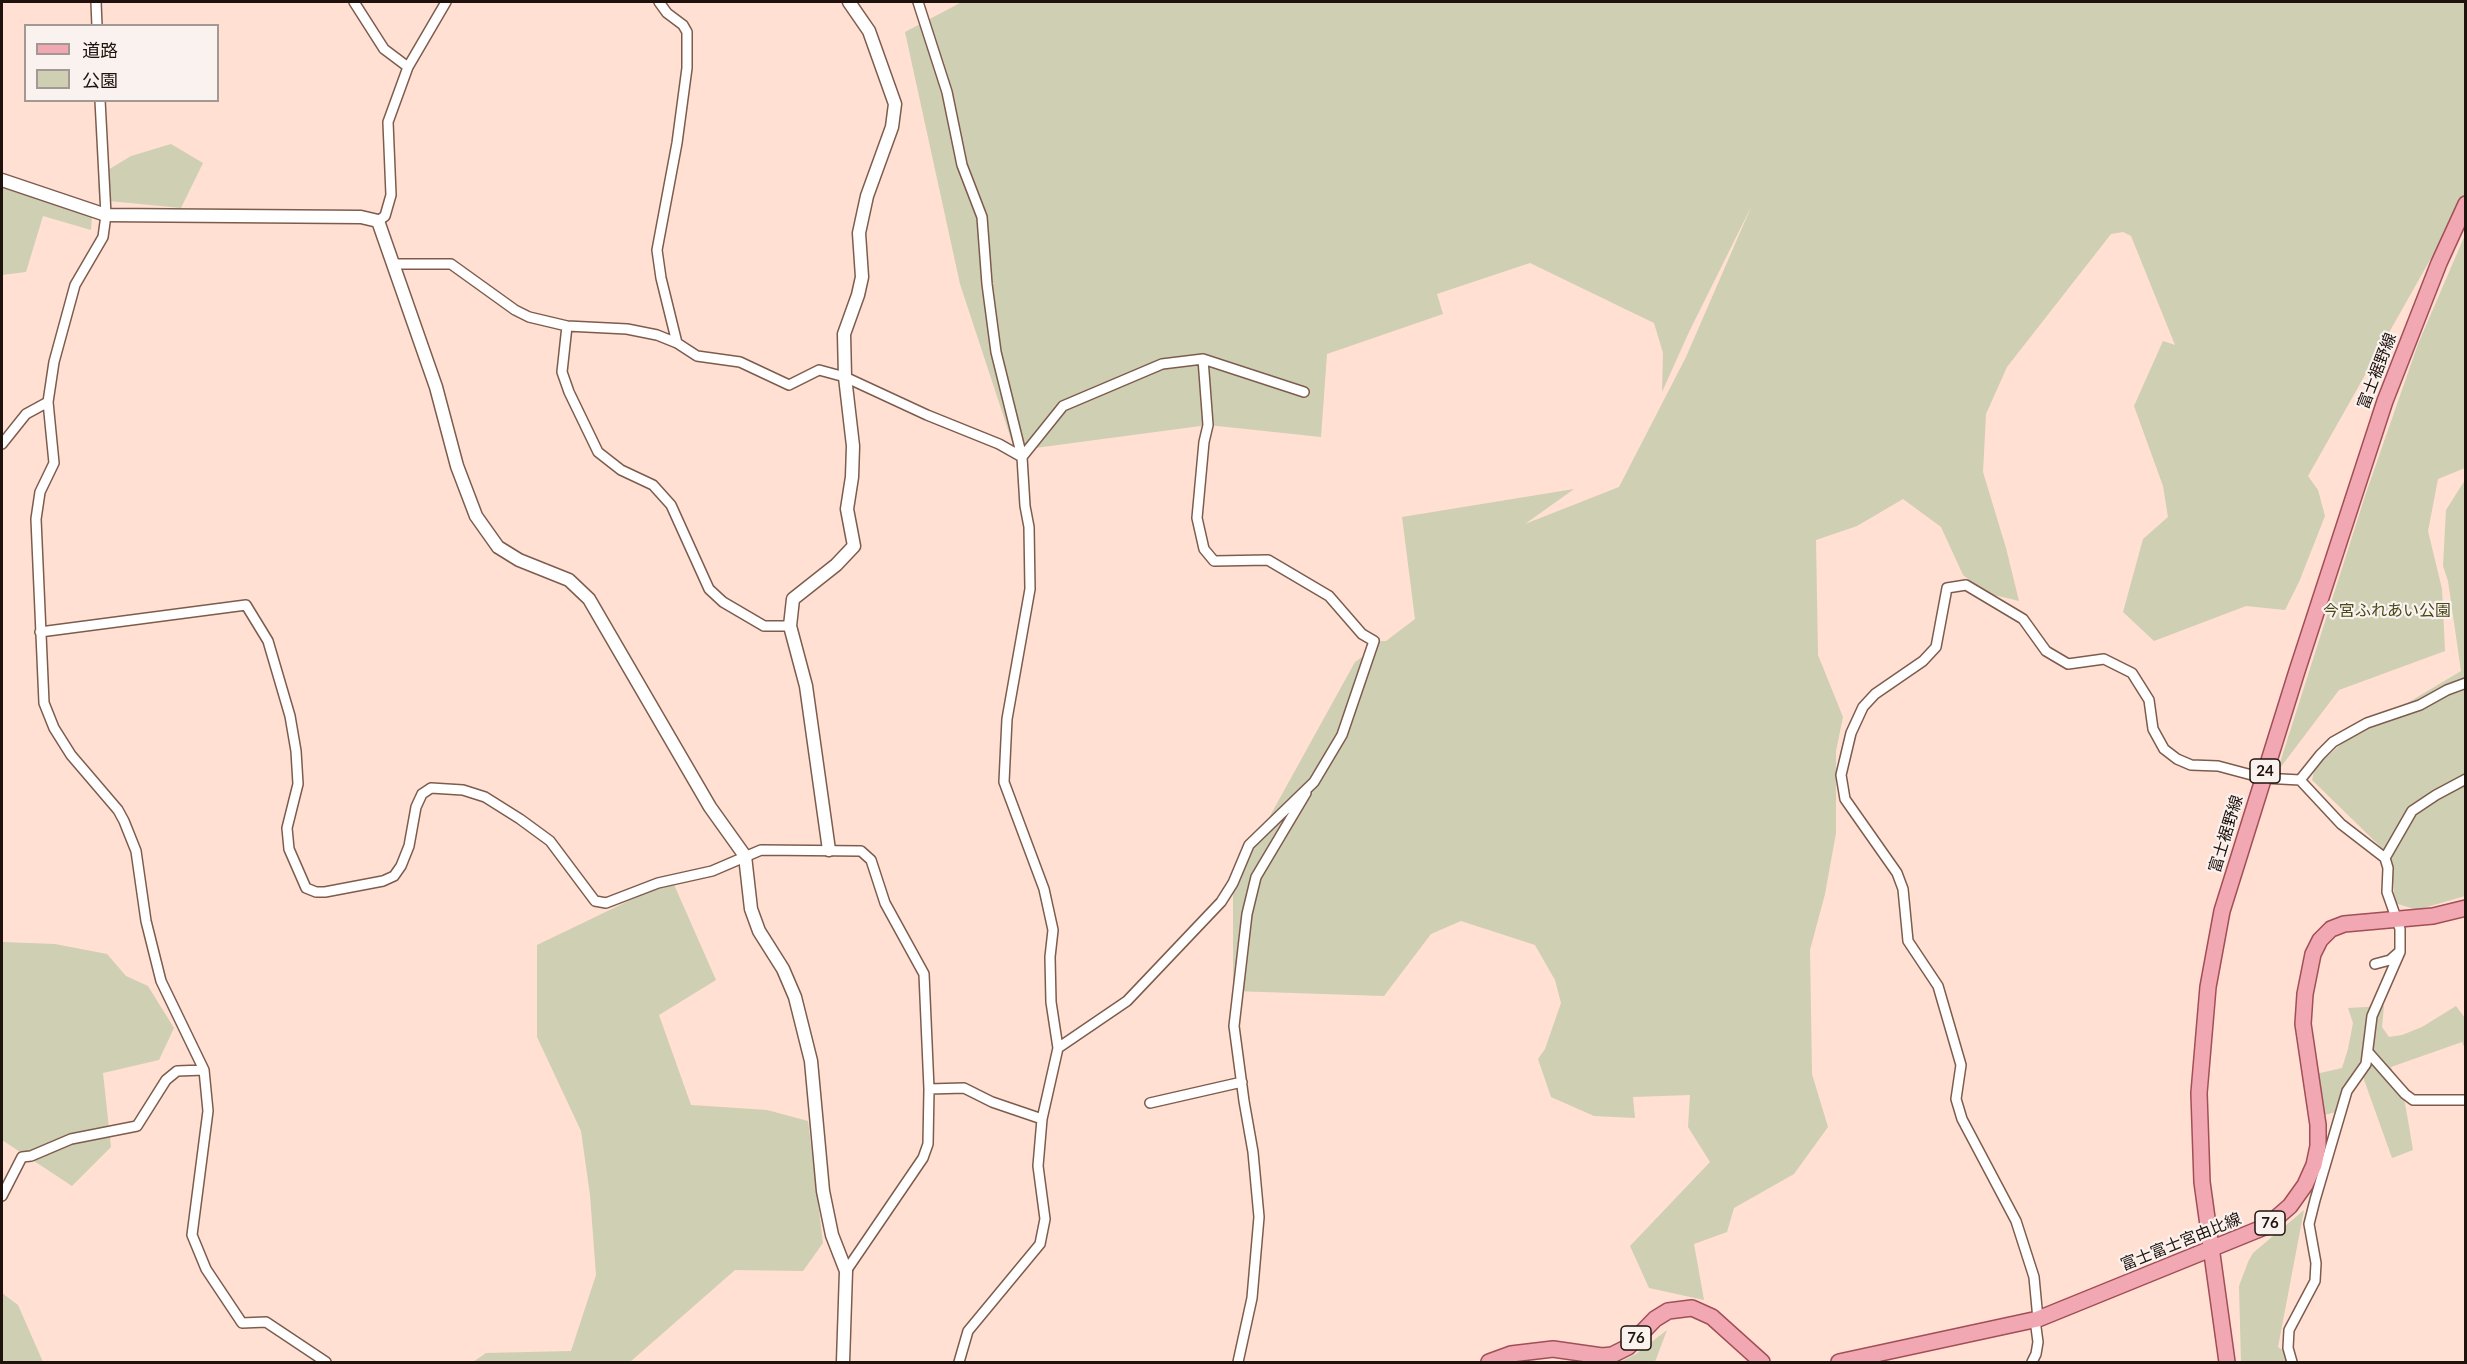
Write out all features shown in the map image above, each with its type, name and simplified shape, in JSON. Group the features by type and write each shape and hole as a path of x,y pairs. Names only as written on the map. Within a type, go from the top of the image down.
{"main road":[{"name":"富士裾野線","path":"2227,1362 2213,1247 2202,1182 2199,1093 2206,998 2222,911 2385,401 2439,263 2466,204"},
{"name":"富士富士宮由比線","path":"1839,1362 2037,1319 2267,1226 2290,1206 2305,1185 2314,1165 2318,1146 2318,1125 2303,1024 2305,994 2313,954 2320,940 2331,929 2344,924 2433,916 2466,908"},
{"name":"76","path":"1489,1362 1527,1351 1553,1349 1602,1356 1612,1355 1628,1347 1655,1319 1668,1311 1692,1308 1712,1317 1762,1362"}],"street":[{"path":"96,2 97,24"},
{"path":"354,2 384,50 408,67"},
{"path":"2,180 106,215 361,217 378,221 385,216 391,195 388,122 408,67 446,2"},
{"path":"659,2 667,13 683,25 687,32 687,68 679,133 657,250 677,343"},
{"path":"829,850 806,686 790,626 793,599 854,546 847,509 852,477 853,446 845,377 844,334 858,296 862,277 859,233 867,196 892,127 895,104 869,32 849,2"},
{"path":"918,2 947,92 962,165 982,217 987,284 996,352 1022,458 1025,506 1029,527 1030,589 1007,719 1004,782 1044,889 1053,930 1050,957 1051,1002 1058,1048 1042,1119 1038,1166 1045,1219 1040,1244 968,1331 959,1362"},
{"path":"100,102 106,215 103,237 75,285 50,383 48,402 54,463 40,492 36,519 44,704 54,728 71,755 118,810 124,821 136,851 146,921 162,981 204,1070 208,1111 192,1235 206,1269 242,1323 266,1322 326,1362"},
{"path":"378,221 436,387 457,466 476,516 498,548 519,560 569,580 589,599 710,807 745,856 751,909 759,932 783,969 795,997 811,1061 823,1191 832,1234 846,1271 843,1362"},
{"path":"393,264 451,264 530,318 567,326 627,329 657,335 677,343 697,356 740,362 789,385 819,370 845,377 927,415 999,444 1022,458"},
{"path":"567,326 562,372 569,392 598,452 621,470 653,486 670,505 709,589 723,602 764,626 790,626"},
{"path":"1022,458 1063,406 1162,364 1203,359 1304,392"},
{"path":"1203,359 1208,425 1204,442 1197,518 1204,549 1214,561 1268,560 1329,596 1362,634 1374,641 1363,667 1342,735 1256,876 1247,914 1234,1026 1253,1152 1259,1216 1252,1298 1238,1362"},
{"path":"2,444 26,414 48,402"},
{"path":"2032,1362 2038,1342 2034,1276 2016,1221 1962,1119 1956,1099 1961,1065 1938,986 1908,941 1903,889 1897,873 1845,799 1841,775 1851,733 1863,707 1875,694 1923,661 1936,647 1947,588 1966,585 2023,619 2046,651 2068,664 2104,659 2132,673 2149,700 2153,729 2164,749 2176,759 2191,765 2218,766 2263,778 2300,780 2341,824 2385,858 2388,868 2387,892 2400,929 2400,952 2372,1016 2366,1064 2347,1091 2309,1224 2316,1263 2316,1281 2289,1330 2288,1348 2292,1362"},
{"path":"40,632 246,605 268,641 290,716 296,751 298,784 287,828 289,849 306,888 316,892 383,881 394,876 410,846 416,807 422,794 431,788 463,789 485,797 543,835 595,901 606,903 658,883 712,871 761,850 861,851 871,860 885,903 924,974 929,1089 928,1144 923,1158 846,1271"},
{"path":"2300,780 2333,742 2367,723 2420,705 2447,690 2466,683"},
{"path":"2385,858 2412,812 2466,779"},
{"path":"1058,1048 1127,1001 1221,902 1233,883 1249,845 1314,782"},
{"path":"2375,964 2390,960 2400,952"},
{"path":"2368,1052 2405,1094 2414,1100 2466,1100"},
{"path":"2,1196 22,1157 32,1156 71,1139 137,1126 166,1080 177,1071 204,1070"},
{"path":"1150,1103 1242,1082"},
{"path":"929,1089 964,1088 992,1102 1042,1119"}],"green space":[{"path":"962,2 2465,2 2465,198 2308,476 2318,490 2325,516 2299,582 2285,610 2246,606 2154,641 2123,612 2143,539 2168,517 2163,486 2134,406 2163,341 2175,345 2131,236 2123,232 2111,234 2007,367 1986,414 1983,472 2019,601 1986,593 1963,575 1941,527 1903,499 1857,526 1816,540 1818,655 1843,717 1836,751 1836,833 1825,894 1810,950 1812,1074 1828,1127 1794,1174 1734,1208 1727,1232 1694,1244 1704,1300 1649,1288 1630,1246 1710,1162 1688,1127 1690,1095 1633,1097 1635,1118 1594,1116 1551,1097 1538,1059 1545,1049 1561,1003 1555,980 1535,945 1461,921 1431,934 1384,996 1233,991 1233,883 1355,662 1368,653 1374,641 1386,641 1415,619 1402,517 1574,489 1525,524 1619,487 1686,357 1752,205 1662,392 1663,353 1654,323 1530,263 1437,294 1443,314 1327,354 1321,437 1208,425 1035,448 1022,457 1012,442 960,284 905,32"},
{"path":"171,144 203,163 181,208 99,200 98,176 131,156"},
{"path":"2,188 92,216 91,230 43,216 26,272 2,275"},
{"name":"今宮ふれあい公園","path":"2465,235 2465,468 2438,479 2428,531 2442,589 2445,651 2339,690 2277,772 2366,493 2418,344"},
{"path":"2465,480 2465,896 2417,910 2395,903 2391,857 2312,780 2315,767 2347,739 2461,671 2448,581 2443,566 2446,510"},
{"path":"672,880 716,980 659,1015 691,1105 767,1110 808,1121 823,1243 803,1271 735,1270 630,1362 473,1362 486,1353 571,1351 596,1275 590,1195 581,1131 537,1037 537,945"},
{"path":"2,942 55,944 107,954 126,976 148,986 174,1028 159,1060 103,1073 111,1147 72,1186 2,1140"},
{"path":"2384,1006 2382,1027 2389,1037 2402,1035 2422,1027 2456,1006 2465,1018 2465,1049 2462,1042 2391,1067 2405,1103 2413,1150 2392,1158 2363,1077 2350,1093 2345,1110 2324,1115 2316,1074 2342,1068 2353,1023 2348,1008"},
{"path":"2304,1210 2278,1347 2296,1359 2296,1362 2241,1362 2239,1286 2248,1262 2253,1253"},
{"path":"2,1293 18,1305 43,1362 2,1362"},
{"path":"1667,1330 1655,1362 1620,1362 1636,1354"}]}
